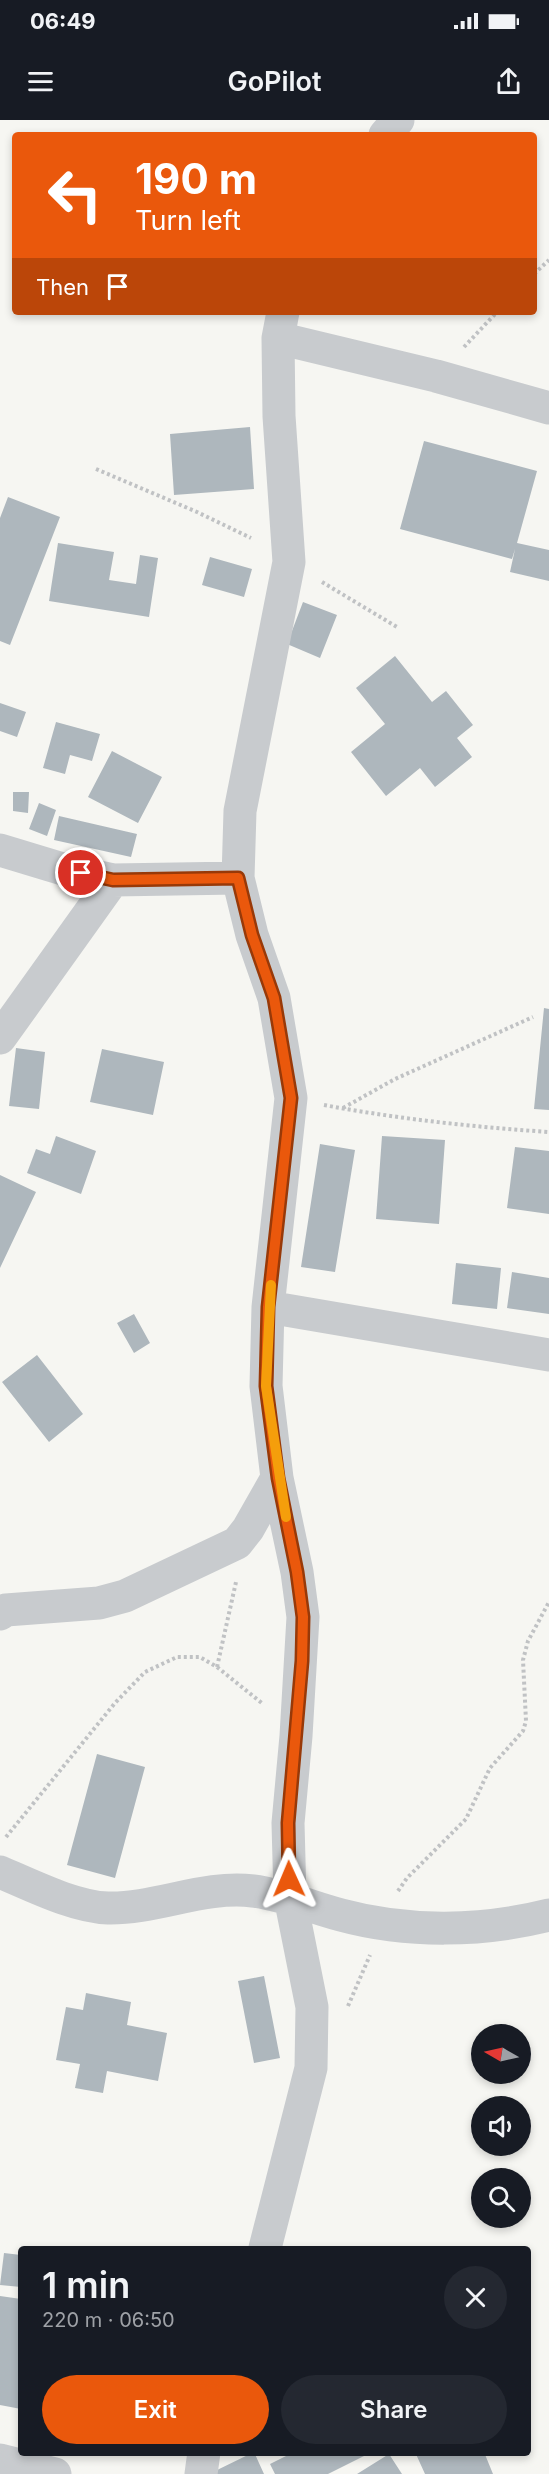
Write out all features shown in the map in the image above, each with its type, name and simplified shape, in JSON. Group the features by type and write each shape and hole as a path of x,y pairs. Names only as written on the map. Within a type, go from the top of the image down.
{"street":[{"path":"388,132 398,120"},
{"path":"266,2246 311,2067 312,2007 290,1897 288,1823 303,1617 297,1572 278,1478 266,1386 268,1307 291,1098 274,998 252,935 238,878 240,811 289,562 279,416 280,325 436,376 549,408"},
{"path":"0,850 66,870 113,880 238,878"},
{"path":"0,1038 113,880"},
{"path":"268,1307 549,1355"},
{"path":"0,1614 6,1610 99,1603 125,1596 237,1543 248,1529 278,1478"},
{"path":"0,1872 45,1892 107,1908 217,1892 250,1891 290,1897 340,1915 384,1923 441,1928 498,1924 549,1916"},
{"path":"201,2474 203,2456"},
{"path":"0,2460 55,2474"}],"path":[{"path":"537,271 549,260"},
{"path":"436,376 494,315"},
{"path":"96,470 242,532 397,627"},
{"path":"342,1108 395,1079 533,1017"},
{"path":"291,1098 438,1123 549,1132"},
{"path":"217,1667 235,1591 237,1543"},
{"path":"344,2014 397,1892 407,1878 466,1820 490,1768 523,1731 526,1720 522,1660 528,1641 549,1602"},
{"path":"0,1845 115,1703 145,1672 177,1657 200,1657 217,1667 244,1687 296,1736"}],"building":[{"path":"250,427 254,489 174,495 170,434"},
{"path":"424,441 537,471 517,543 549,550 549,581 510,572 515,549 512,559 400,529"},
{"path":"8,497 60,517 10,645 0,641 0,518"},
{"path":"58,543 114,552 109,580 136,584 140,555 158,558 149,617 49,601"},
{"path":"210,557 252,569 244,597 202,585"},
{"path":"303,602 337,615 320,658 287,644"},
{"path":"395,656 432,702 446,691 473,725 457,738 472,757 435,787 420,768 386,796 351,752 385,724 356,688"},
{"path":"0,703 26,712 17,737 0,731"},
{"path":"56,722 100,734 92,761 70,755 65,774 43,768"},
{"path":"112,751 162,777 138,823 88,797"},
{"path":"13,792 29,792 28,813 13,811"},
{"path":"39,803 56,810 47,836 29,829"},
{"path":"59,816 137,834 131,857 54,840"},
{"path":"544,1008 549,1009 549,1110 534,1109"},
{"path":"16,1048 45,1052 39,1109 9,1106"},
{"path":"102,1049 164,1062 153,1115 90,1102"},
{"path":"56,1136 96,1151 81,1194 27,1173 36,1149 50,1154"},
{"path":"382,1136 445,1140 439,1224 376,1219"},
{"path":"320,1144 355,1150 335,1272 301,1267"},
{"path":"515,1147 549,1151 549,1214 507,1208"},
{"path":"0,1175 36,1192 0,1268"},
{"path":"456,1263 501,1268 497,1309 452,1304"},
{"path":"512,1272 549,1278 549,1314 507,1308"},
{"path":"134,1314 150,1343 134,1353 117,1323"},
{"path":"37,1355 83,1414 49,1442 2,1382"},
{"path":"97,1754 145,1767 115,1878 67,1865"},
{"path":"264,1976 280,2058 254,2063 238,1981"},
{"path":"86,1993 131,2002 127,2025 167,2033 158,2081 107,2071 103,2093 75,2088 80,2064 56,2060 66,2007 83,2010"},
{"path":"4,2253 18,2255 18,2287 0,2285"},
{"path":"0,2296 18,2299 18,2408 0,2405"},
{"path":"246,2456 256,2456 264,2474 214,2474 213,2472"},
{"path":"286,2456 364,2456 328,2474 275,2474 270,2464"},
{"path":"386,2456 390,2456 402,2474 357,2474"},
{"path":"417,2456 486,2456 493,2474 425,2474"}],"slow traffic":[{"path":"271,1285 268,1307 266,1386 278,1478 286,1517"}],"route":[{"path":"81,873 113,880 238,878 252,935 274,998 291,1098 283,1192 268,1307 266,1386 278,1478 297,1572 303,1617 302,1661 288,1823 289,1879"}]}
